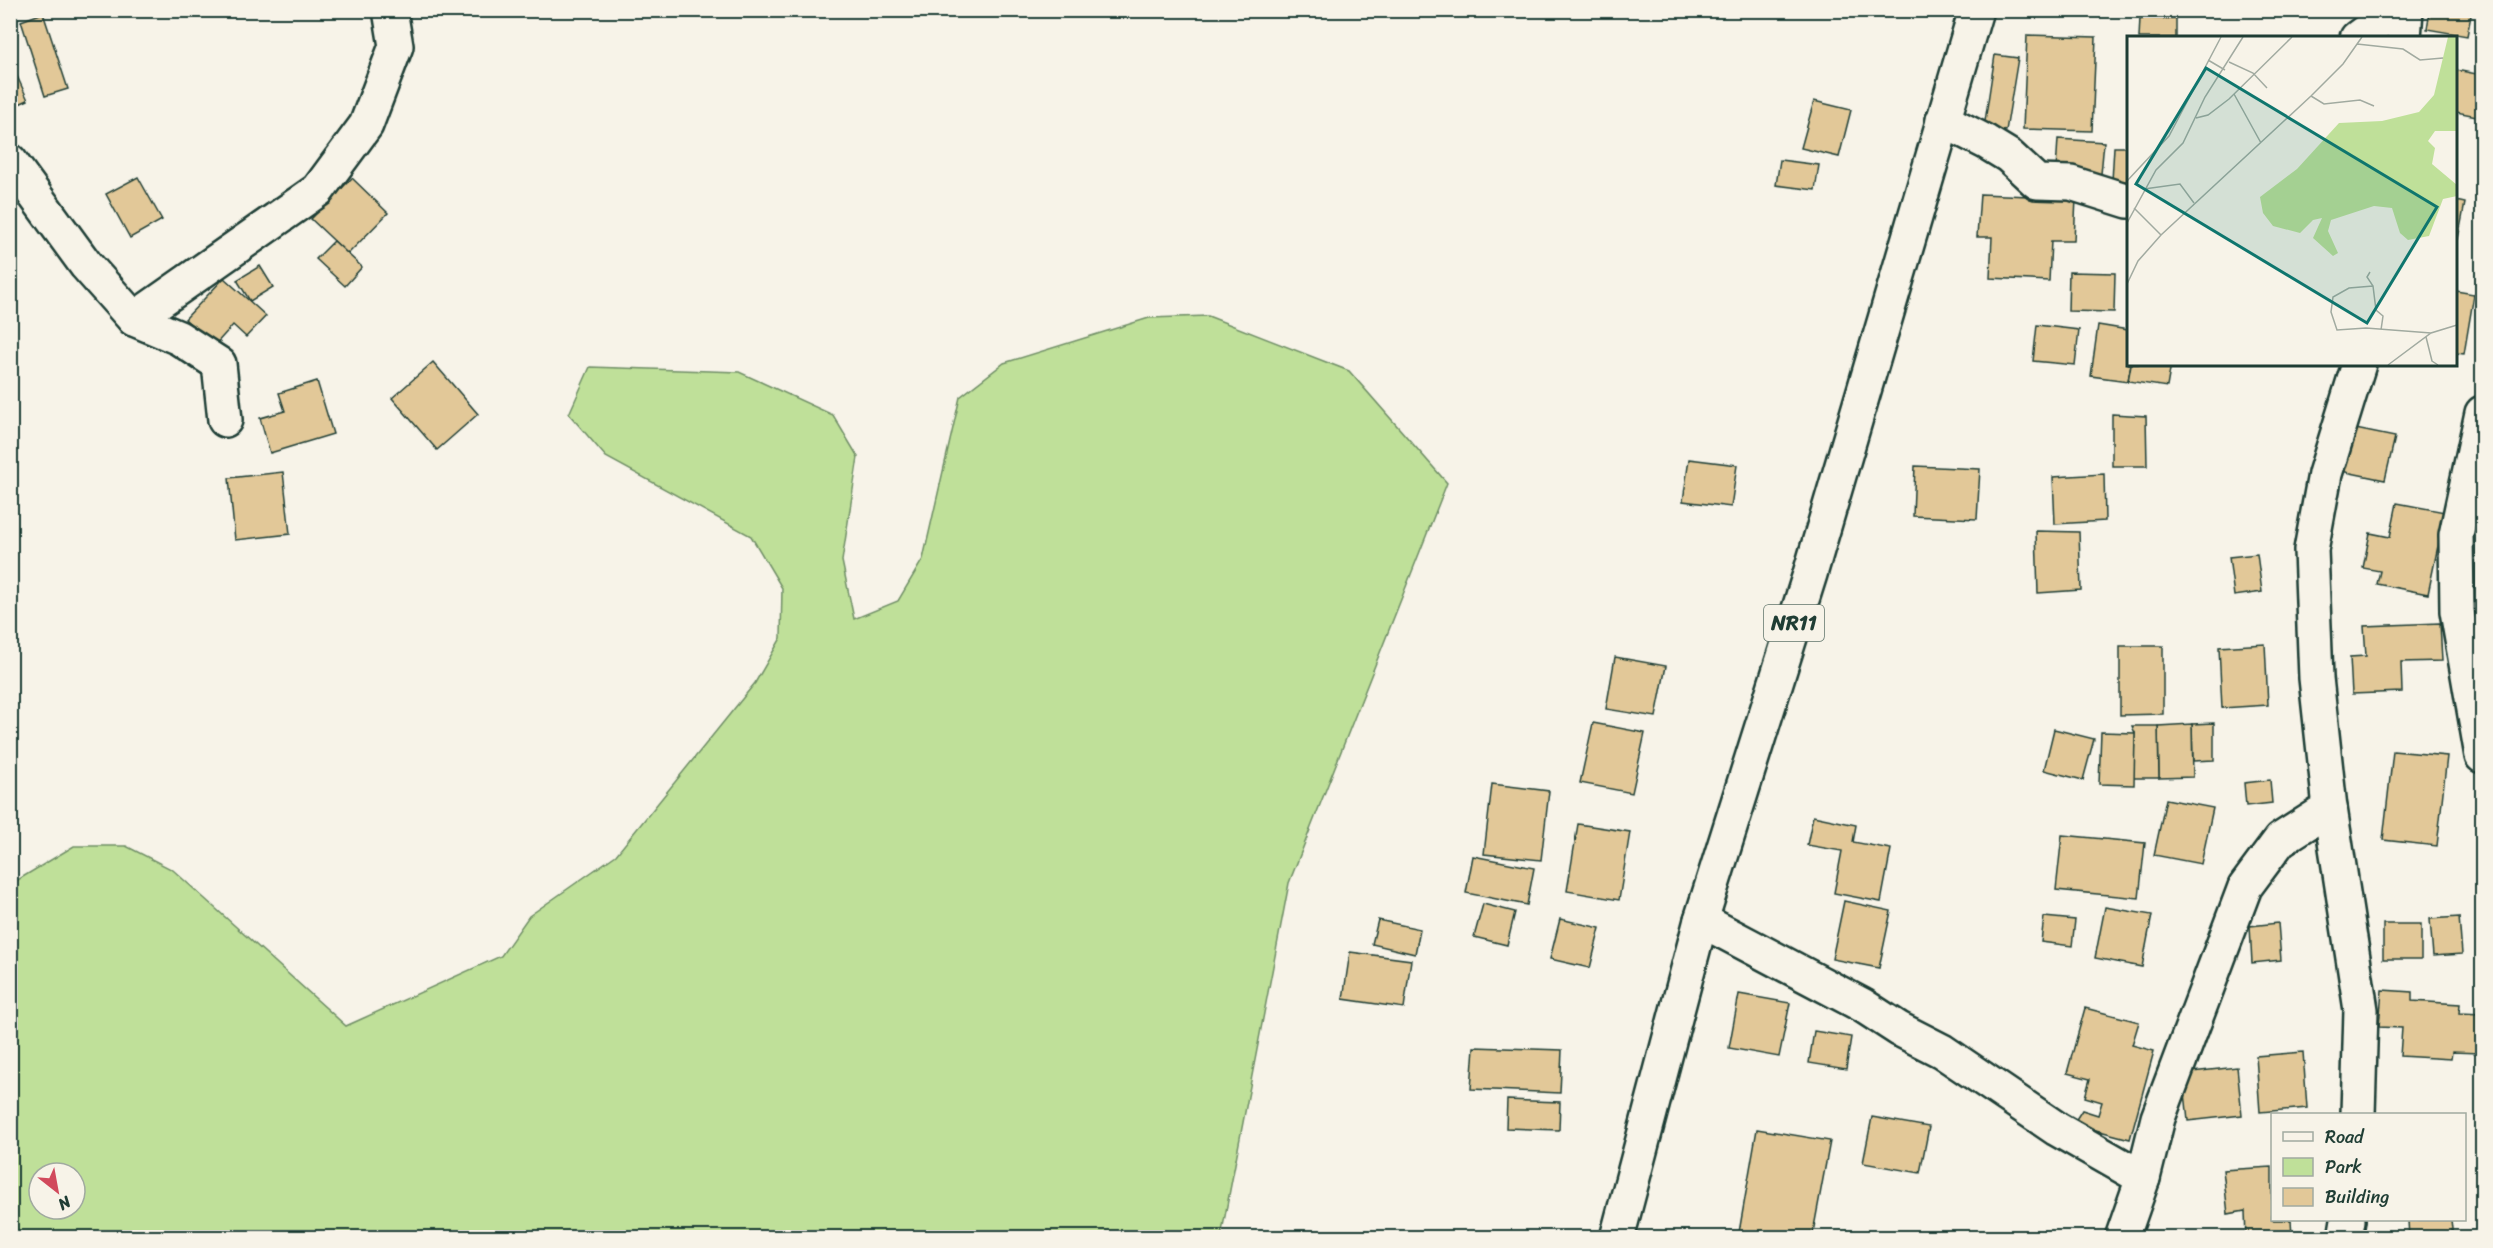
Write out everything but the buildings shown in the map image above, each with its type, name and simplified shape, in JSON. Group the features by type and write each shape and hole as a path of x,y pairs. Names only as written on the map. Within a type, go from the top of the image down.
{"main road":[{"path":"134,319 318,189 366,125 396,46 390,10"},
{"name":"NR11","path":"1617,1238 1701,920 1810,574 1976,10"},
{"path":"2361,36 2395,10"},
{"path":"2404,36 2406,10"},
{"path":"1943,120 2009,156 2037,182 2071,183 2127,201"},
{"path":"10,161 86,265 134,319 179,338 219,364 225,420"},
{"path":"2358,366 2325,474 2311,550 2316,678 2330,808 2361,1010 2358,1113"},
{"path":"2482,413 2456,535 2457,611 2482,756"},
{"path":"2122,1238 2144,1178 2158,1118 2245,886 2280,840 2330,808"},
{"path":"1701,920 1862,1005 1899,1029 1942,1051 2057,1129 2144,1178"},
{"path":"2345,1238 2348,1221"}],"green space":[{"path":"1208,316 1349,371 1447,483 1289,883 1221,1237 11,1237 11,884 74,846 126,846 173,870 346,1026 501,956 529,916 616,855 755,683 781,638 782,588 751,536 606,457 569,414 590,367 739,372 833,415 858,457 842,561 854,619 898,601 923,559 960,397 1004,363 1149,318"}]}
